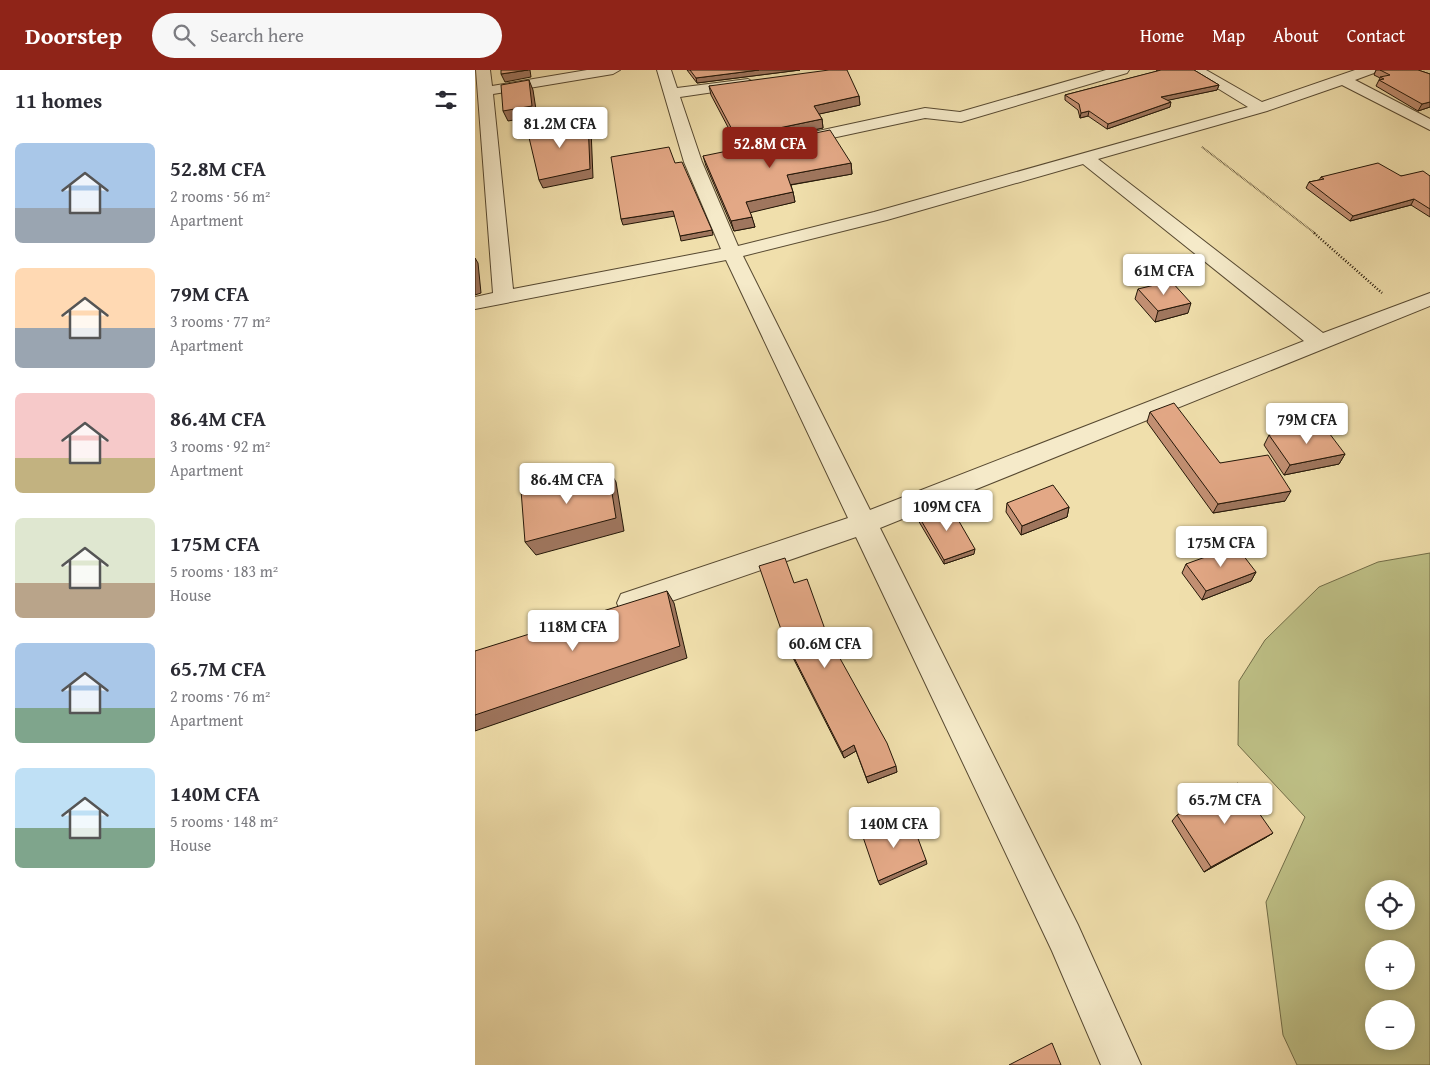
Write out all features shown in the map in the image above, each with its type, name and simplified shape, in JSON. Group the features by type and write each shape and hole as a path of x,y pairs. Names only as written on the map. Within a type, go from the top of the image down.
{"street":[{"path":"483,70 479,93 504,297"},
{"path":"479,93 613,70"},
{"path":"778,144 925,112 961,118 1122,70"},
{"path":"1195,70 1261,108"},
{"path":"475,303 732,253 880,216 1261,108 1353,73 1430,125"},
{"path":"761,82 671,77 703,160 732,253 865,523 1065,938 1121,1065"},
{"path":"1086,158 1320,342"},
{"path":"606,610 865,523 1430,299"}],"path":[{"path":"1179,130 1300,220 1401,310"}],"green space":[{"path":"1430,553 1430,1065 1297,1065 1283,1035 1266,902 1305,817 1238,745 1239,681 1265,640 1319,587 1378,562"}],"building":[{"path":"501,70 528,70 501,74"},
{"path":"690,70 759,70 696,78"},
{"path":"829,70 847,70 859,96 814,106 822,119 736,137 709,86"},
{"path":"1161,70 1194,70 1219,85 1161,97 1171,102 1108,124 1089,111 1081,113 1079,104 1065,95"},
{"path":"1380,70 1418,70 1430,74 1430,102 1422,104 1379,80 1384,79 1380,77 1390,75"},
{"path":"529,80 532,106 503,111 501,85"},
{"path":"588,121 590,169 539,180 527,129"},
{"path":"830,130 851,163 787,175 793,192 746,202 752,217 731,221 703,156"},
{"path":"669,147 675,163 682,162 712,230 680,236 673,211 621,219 611,157"},
{"path":"1378,163 1401,176 1423,171 1430,176 1430,209 1414,199 1353,216 1309,182 1324,179 1321,177"},
{"path":"1171,281 1191,303 1158,311 1138,289"},
{"path":"1174,403 1220,463 1268,455 1291,491 1218,504 1150,412"},
{"path":"1323,425 1345,454 1290,465 1269,435"},
{"path":"608,468 616,518 525,542 521,490"},
{"path":"1053,485 1069,507 1022,526 1007,503"},
{"path":"949,504 975,549 944,560 918,515"},
{"path":"1236,546 1256,572 1206,591 1186,564"},
{"path":"785,558 794,583 807,579 827,635 887,743 896,766 866,777 854,745 842,752 784,638 759,566"},
{"path":"667,591 680,646 475,715 475,651"},
{"path":"1238,783 1273,833 1211,867 1177,815"},
{"path":"910,817 926,860 878,881 863,837"},
{"path":"1052,1043 1061,1065 1009,1065"}]}
